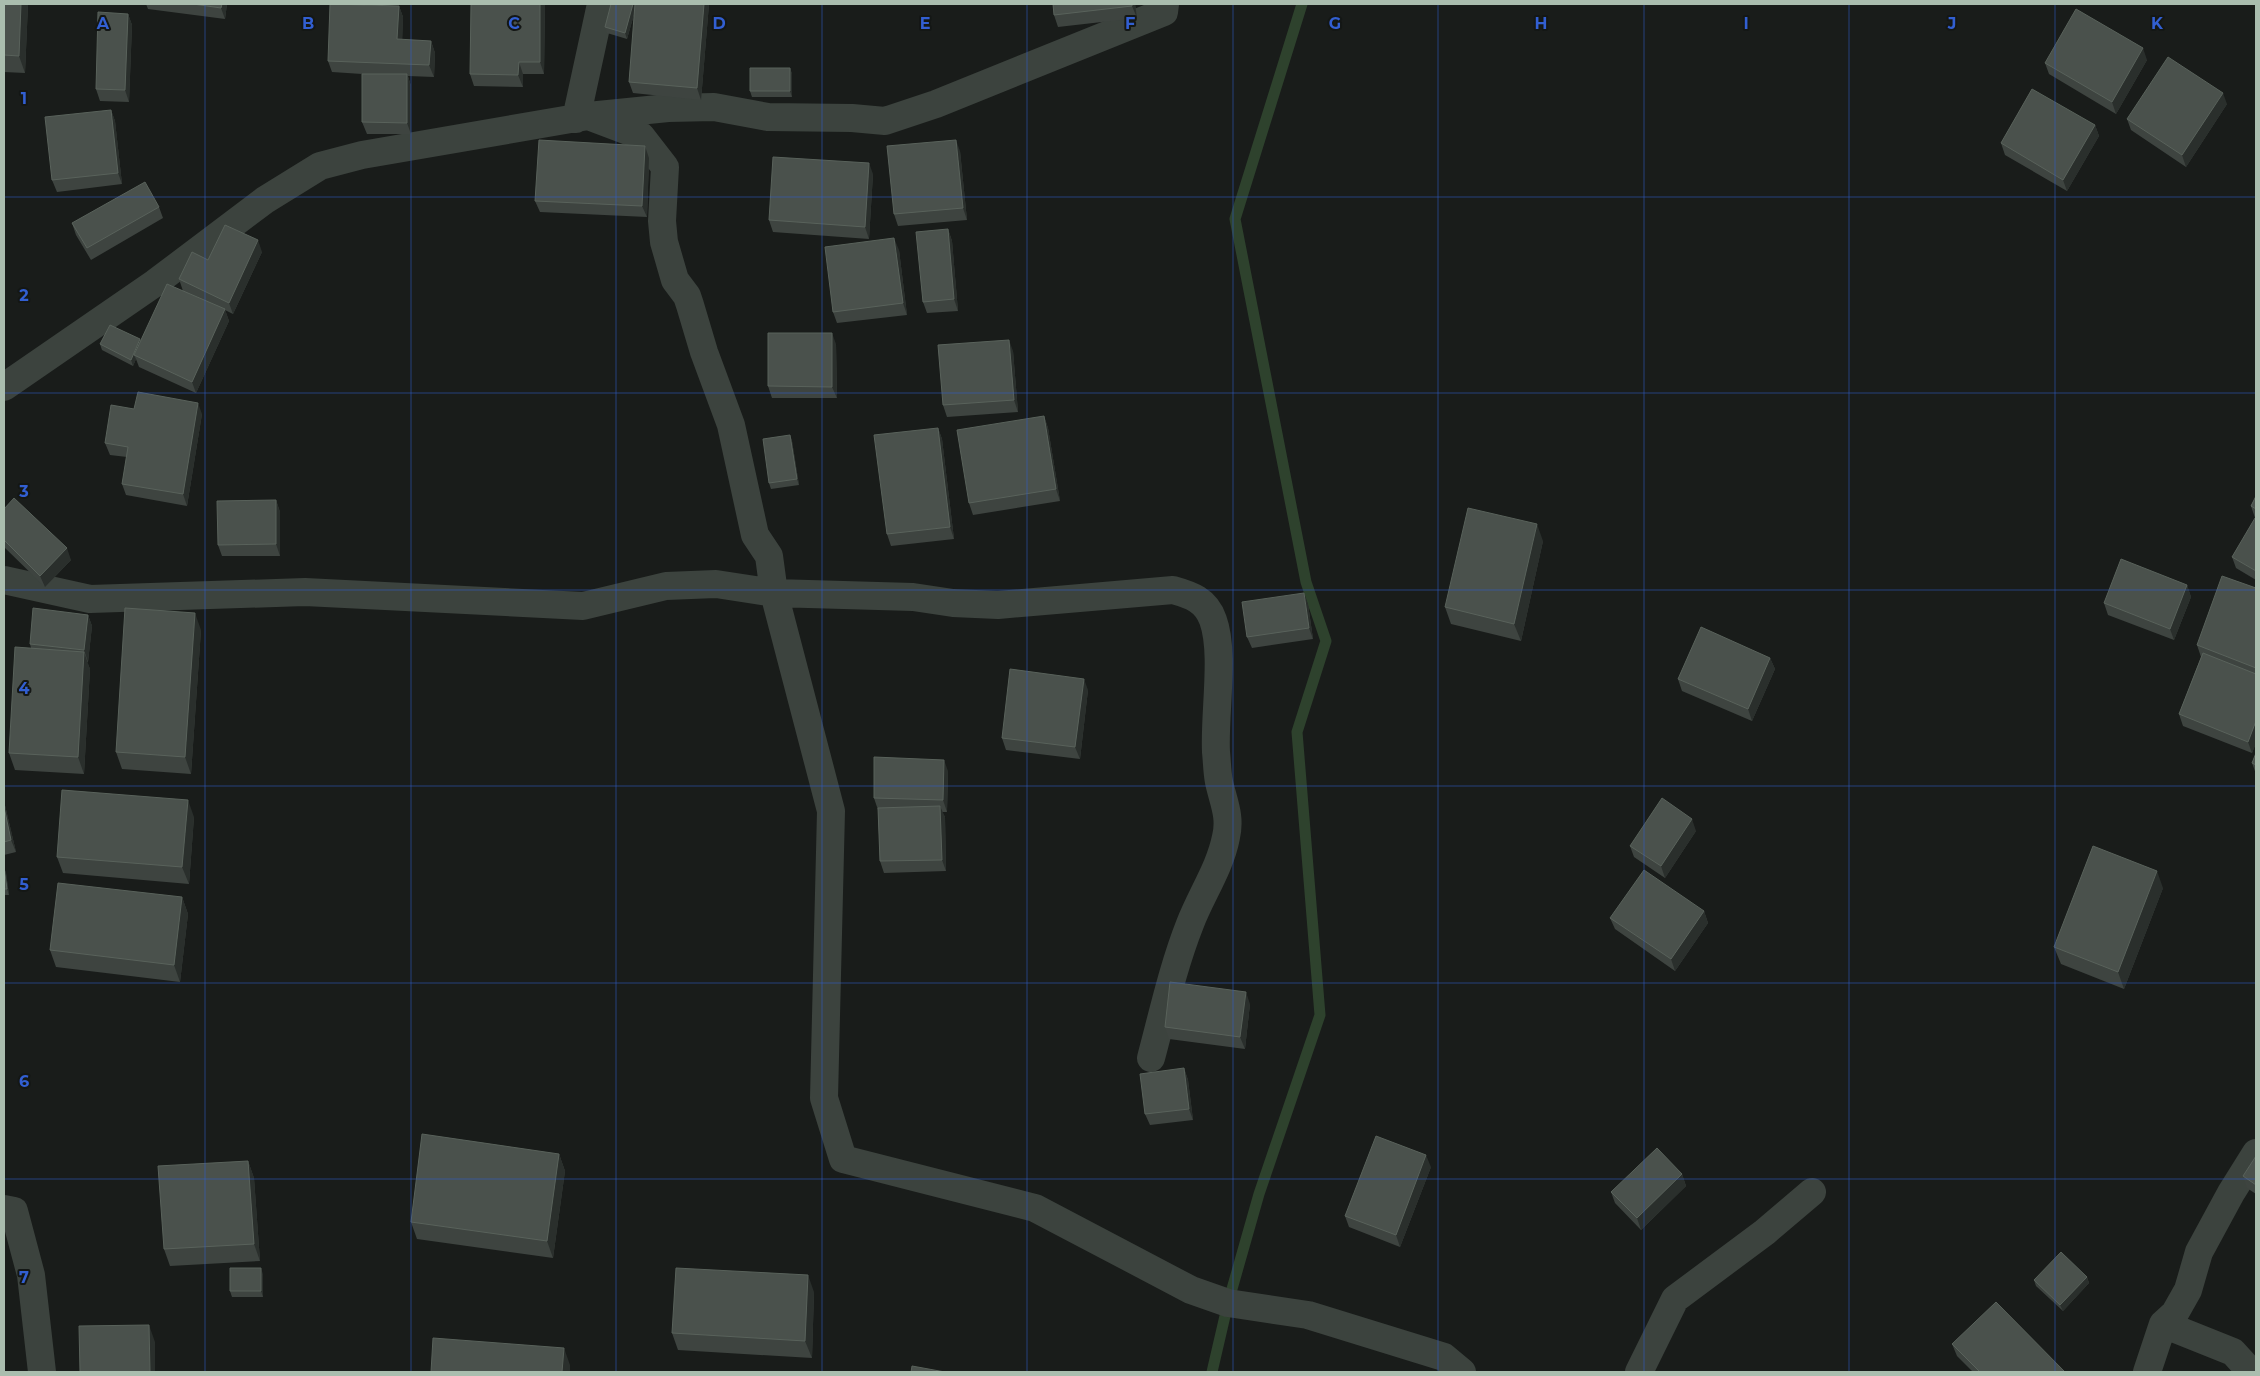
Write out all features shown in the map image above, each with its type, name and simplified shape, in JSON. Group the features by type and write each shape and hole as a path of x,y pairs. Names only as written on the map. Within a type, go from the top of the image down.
{"street":[{"path":"582,117 601,4"},
{"path":"4,386 155,283 265,200 320,166 362,155 582,117 668,108 714,107 768,117 852,118 885,121 936,104 1164,12 1165,4"},
{"path":"582,117 640,136 666,167 662,221 664,242 675,280 687,296 704,352 731,425 755,535 769,556 774,593 831,811 824,1098 843,1159 1035,1208 1191,1290 1228,1303 1317,1318 1444,1357 1462,1372"},
{"path":"4,580 90,599 305,592 583,606 666,586 716,584 774,593 912,597 953,603 998,605 1173,590 1194,596 1205,605 1213,619 1218,640 1216,750 1219,782 1228,825 1218,862 1190,923 1151,1058"},
{"path":"2147,1372 2163,1324 2175,1313 2188,1290 2199,1252 2231,1193 2256,1153"},
{"path":"1639,1372 1675,1299 1765,1232 1812,1192"},
{"path":"4,1209 14,1211 31,1275 42,1372"},
{"path":"2163,1324 2233,1352 2251,1372"}],"building":[{"path":"4,4 21,4 19,56 4,55"},
{"path":"193,4 222,4 221,8"},
{"path":"330,4 399,6 397,39 431,41 429,65 328,61"},
{"path":"471,4 540,4 540,62 519,62 518,75 470,74"},
{"path":"611,4 633,4 625,33 605,27"},
{"path":"635,4 704,4 697,88 629,82"},
{"path":"1053,4 1132,4 1132,6 1054,15"},
{"path":"2076,9 2143,48 2112,102 2045,63"},
{"path":"98,12 128,14 125,90 96,89"},
{"path":"2168,57 2223,93 2182,155 2127,119"},
{"path":"750,68 790,68 790,91 750,91"},
{"path":"362,74 407,74 407,123 362,122"},
{"path":"2032,89 2095,125 2063,180 2001,143"},
{"path":"111,110 118,173 52,180 45,117"},
{"path":"539,140 645,146 642,206 535,201"},
{"path":"956,140 963,208 894,214 887,146"},
{"path":"773,157 869,163 865,227 769,220"},
{"path":"145,182 159,207 87,248 72,223"},
{"path":"225,225 258,240 229,303 179,279 192,252 208,260"},
{"path":"948,229 954,299 923,302 916,232"},
{"path":"894,238 903,303 833,312 825,247"},
{"path":"167,284 225,309 192,382 134,355"},
{"path":"110,325 140,339 131,360 100,344"},
{"path":"768,333 832,333 832,387 768,386"},
{"path":"1009,340 1014,400 943,405 938,345"},
{"path":"138,392 198,403 183,494 122,484 128,447 105,443 111,405 134,409"},
{"path":"1044,416 1056,489 969,503 957,430"},
{"path":"938,428 950,527 887,534 874,435"},
{"path":"790,435 797,479 769,483 763,439"},
{"path":"2256,496 2256,509 2251,506"},
{"path":"14,498 67,548 40,576 4,540 4,509"},
{"path":"276,500 276,544 218,545 217,501"},
{"path":"1468,508 1537,524 1514,624 1445,607"},
{"path":"2256,519 2256,571 2232,557"},
{"path":"2121,559 2187,585 2170,629 2104,603"},
{"path":"2222,576 2256,588 2256,668 2197,645"},
{"path":"1304,593 1309,628 1247,637 1242,602"},
{"path":"33,608 88,615 84,650 30,644"},
{"path":"125,608 195,613 185,757 116,752"},
{"path":"1701,627 1770,658 1748,709 1678,679"},
{"path":"15,647 84,652 78,757 9,753"},
{"path":"2203,653 2256,674 2256,721 2248,742 2179,714"},
{"path":"1010,669 1084,679 1075,747 1002,738"},
{"path":"2256,753 2256,765 2252,763"},
{"path":"874,757 944,760 943,800 874,798"},
{"path":"62,790 188,800 182,867 57,857"},
{"path":"1662,798 1692,819 1661,866 1630,846"},
{"path":"940,806 942,860 880,861 878,808"},
{"path":"4,807 11,840 4,842"},
{"path":"2093,846 2157,871 2118,972 2054,947"},
{"path":"4,867 7,889 4,889"},
{"path":"1644,870 1704,911 1671,959 1610,918"},
{"path":"58,883 182,897 174,965 50,950"},
{"path":"1170,982 1246,992 1240,1037 1165,1027"},
{"path":"1184,1068 1189,1109 1145,1114 1140,1074"},
{"path":"422,1134 559,1154 547,1241 411,1222"},
{"path":"1376,1136 1426,1155 1396,1235 1345,1216"},
{"path":"1657,1148 1682,1174 1637,1218 1611,1192"},
{"path":"2256,1156 2256,1185 2243,1176"},
{"path":"248,1161 254,1244 164,1249 158,1166"},
{"path":"2061,1252 2087,1277 2060,1305 2034,1280"},
{"path":"230,1268 261,1268 261,1291 230,1291"},
{"path":"676,1268 808,1275 805,1341 672,1333"},
{"path":"1996,1302 2065,1372 1980,1372 1952,1344"},
{"path":"149,1325 150,1372 80,1372 79,1326"},
{"path":"433,1338 564,1348 562,1372 431,1372"},
{"path":"912,1366 945,1372 911,1372"}],"waterway":[{"path":"1212,1372 1228,1303 1259,1194 1320,1015 1297,732 1326,641 1306,582 1235,219 1302,4"}]}
